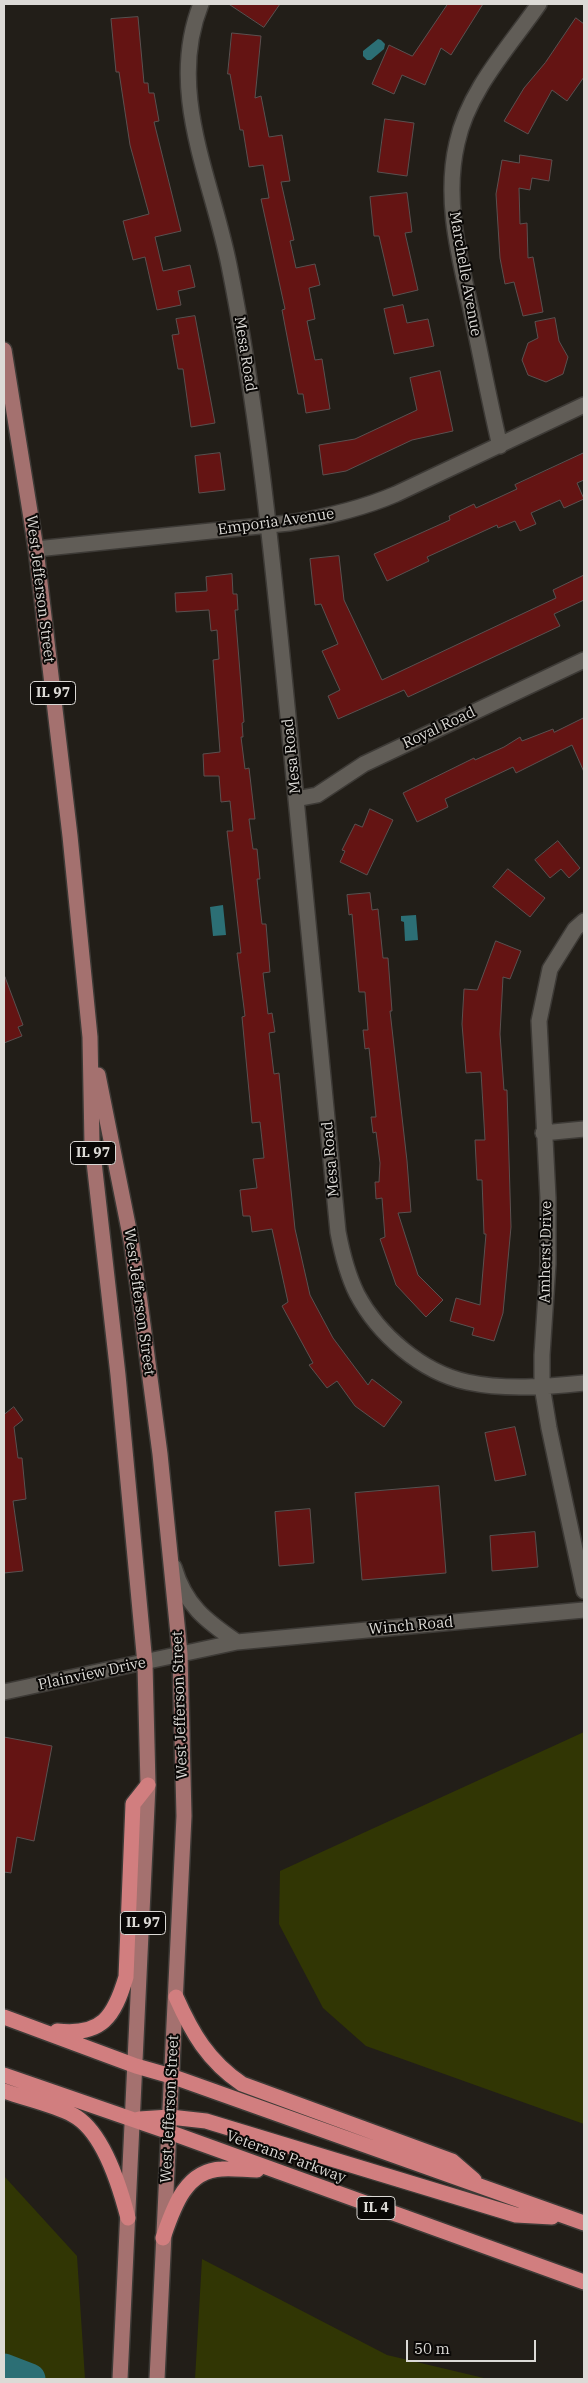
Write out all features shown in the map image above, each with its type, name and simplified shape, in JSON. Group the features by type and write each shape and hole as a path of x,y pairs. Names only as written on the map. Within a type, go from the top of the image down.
{"highway":[{"path":"35,2028 74,2032 89,2030 110,2016 116,2006 126,1977 133,1804 148,1785"},
{"path":"176,1997 206,2053 242,2084 452,2161 483,2187"},
{"path":"4,2017 136,2066 171,2076 584,2223"},
{"name":"Veterans Parkway","path":"4,2076 112,2114 133,2120 169,2125 271,2171 584,2282"},
{"path":"4,2091 73,2115 85,2124 96,2137 106,2158 124,2200 128,2218"},
{"path":"169,2125 206,2121 516,2215 569,2218"},
{"path":"163,2238 173,2207 186,2187 194,2179 221,2168 271,2171"}],"main road":[{"name":"West Jefferson Street","path":"4,350 36,549 90,1037 131,1240 160,1454 180,1654 184,1816 157,2379"},
{"name":"West Jefferson Street","path":"90,1037 92,1144 118,1376 145,1664 148,1785 120,2379"}],"street":[{"name":"Mesa Road","path":"201,4 188,50 188,89 193,126 225,244 243,333 269,525 338,1232 348,1274 357,1295 375,1322 401,1347 423,1363 466,1382 494,1385 542,1386 584,1383"},
{"name":"Marchelle Avenue","path":"500,446 454,228 452,188 457,143 471,104 484,82 539,4"},
{"name":"Emporia Avenue","path":"36,549 269,525 329,516 365,507 500,446 584,405"},
{"name":"Royal Road","path":"296,799 317,795 364,764 584,660"},
{"name":"Amherst Drive","path":"584,921 575,929 550,969 539,1021 543,1133 548,1198 548,1264 542,1386 549,1428 584,1591"},
{"path":"543,1133 584,1129"},
{"path":"171,1555 178,1580 189,1601 214,1626 237,1642"},
{"name":"Winch Road","path":"180,1654 237,1642 584,1610"},
{"name":"Plainview Drive","path":"4,1692 145,1664 180,1654"}],"green space":[{"path":"584,1732 584,2124 366,2046 323,2008 279,1924 280,1871"},
{"path":"4,2176 77,2256 85,2379 4,2379"},
{"path":"202,2259 387,2355 488,2379 195,2379"}],"water":[{"path":"378,39 385,44 384,49 371,60 367,60 363,56 363,51"},
{"path":"223,905 226,935 213,936 210,907"},
{"path":"416,915 418,940 405,941 404,922 401,921 401,916"}],"building":[{"path":"229,4 280,4 264,27"},
{"path":"448,4 483,4 451,55 441,48 425,85 402,75 394,94 372,84 389,45 412,56"},
{"path":"138,17 144,83 148,83 149,93 154,93 159,121 154,122 181,231 155,237 163,271 190,265 195,287 178,291 181,305 157,310 145,257 133,260 123,221 149,214 130,145 119,72 116,72 111,19"},
{"path":"576,18 584,24 584,77 567,101 552,90 528,134 504,121 524,88 545,63"},
{"path":"232,33 261,36 255,98 261,96 269,137 282,135 290,181 281,182 294,240 290,241 296,268 315,264 320,285 309,288 315,319 307,321 315,360 322,359 330,409 306,413 303,394 298,394 282,310 285,309 261,199 269,198 263,165 249,167 243,130 240,130 230,74 228,74"},
{"path":"385,119 414,123 407,176 378,172"},
{"path":"520,155 552,160 549,181 532,178 530,190 519,188 520,224 527,223 528,258 533,257 543,312 523,316 514,282 505,284 500,258 496,194 502,160 519,163"},
{"path":"407,193 412,232 405,233 418,290 393,296 379,236 374,236 370,197"},
{"path":"403,305 407,323 428,319 434,346 394,354 384,309"},
{"path":"195,316 215,423 191,427 183,369 178,369 172,335 179,334 176,319"},
{"path":"555,318 559,341 568,357 563,374 546,382 528,375 522,360 528,343 538,338 535,322"},
{"path":"440,371 453,431 412,440 346,471 323,475 319,445 355,439 417,410 410,378"},
{"path":"220,453 225,490 199,493 195,456"},
{"path":"584,453 584,480 577,483 584,499 564,508 560,500 531,513 536,524 520,531 515,521 498,528 497,525 427,557 429,561 387,581 374,554 450,520 449,516 474,504 476,508 517,489 515,485"},
{"path":"339,556 344,600 382,680 556,598 553,590 584,575 584,600 554,614 560,626 408,697 404,690 338,719 328,696 340,690 322,651 338,644 321,604 315,605 310,559"},
{"path":"232,574 233,594 237,594 238,610 235,610 244,722 242,723 243,737 241,737 245,769 249,768 255,819 249,819 253,849 257,849 260,879 257,879 262,924 266,924 270,972 263,973 268,1014 272,1013 275,1032 269,1033 274,1074 279,1073 295,1229 310,1295 333,1338 368,1385 372,1379 402,1402 384,1427 355,1406 337,1381 327,1388 309,1365 313,1363 282,1306 288,1302 272,1229 252,1232 250,1216 243,1216 240,1190 257,1188 253,1159 264,1158 260,1122 252,1123 242,1017 245,1016 237,953 241,953 227,831 233,831 230,801 221,802 219,776 204,776 203,754 220,752 213,660 219,659 217,630 211,631 209,610 176,612 175,593 207,591 206,577"},
{"path":"584,718 584,772 572,745 516,773 513,767 445,799 448,807 417,822 403,793 474,758 475,760 504,747 520,737 522,741 553,729 554,732"},
{"path":"370,809 393,820 367,875 340,862 345,851 342,850 355,824 362,827"},
{"path":"558,841 580,868 569,878 561,869 550,878 535,860"},
{"path":"508,869 545,898 530,917 493,887"},
{"path":"370,893 372,910 378,909 383,958 388,958 392,1011 390,1011 407,1161 411,1212 398,1213 418,1275 443,1300 426,1317 396,1285 380,1239 385,1237 382,1198 376,1199 375,1182 379,1182 380,1163 376,1132 373,1133 371,1117 376,1117 369,1048 365,1049 363,1030 368,1030 365,992 359,992 352,914 349,915 347,895"},
{"path":"496,941 521,951 510,979 503,977 500,1034 504,1090 507,1090 511,1227 503,1313 494,1341 472,1335 474,1328 450,1321 456,1298 480,1305 486,1234 484,1234 482,1180 477,1180 475,1140 485,1140 481,1072 466,1073 462,1024 464,989 477,990"},
{"path":"5,977 23,1025 18,1027 22,1036 4,1043"},
{"path":"14,1407 23,1420 14,1427 18,1458 22,1458 26,1499 13,1501 23,1571 4,1573 4,1415"},
{"path":"515,1427 526,1475 495,1481 485,1433"},
{"path":"439,1486 446,1573 362,1580 355,1493"},
{"path":"310,1509 314,1563 279,1566 275,1512"},
{"path":"535,1532 538,1567 492,1571 490,1536"},
{"path":"4,1737 52,1746 34,1841 17,1837 11,1873 4,1872"}],"waterway":[{"path":"4,2369 30,2379"}]}
